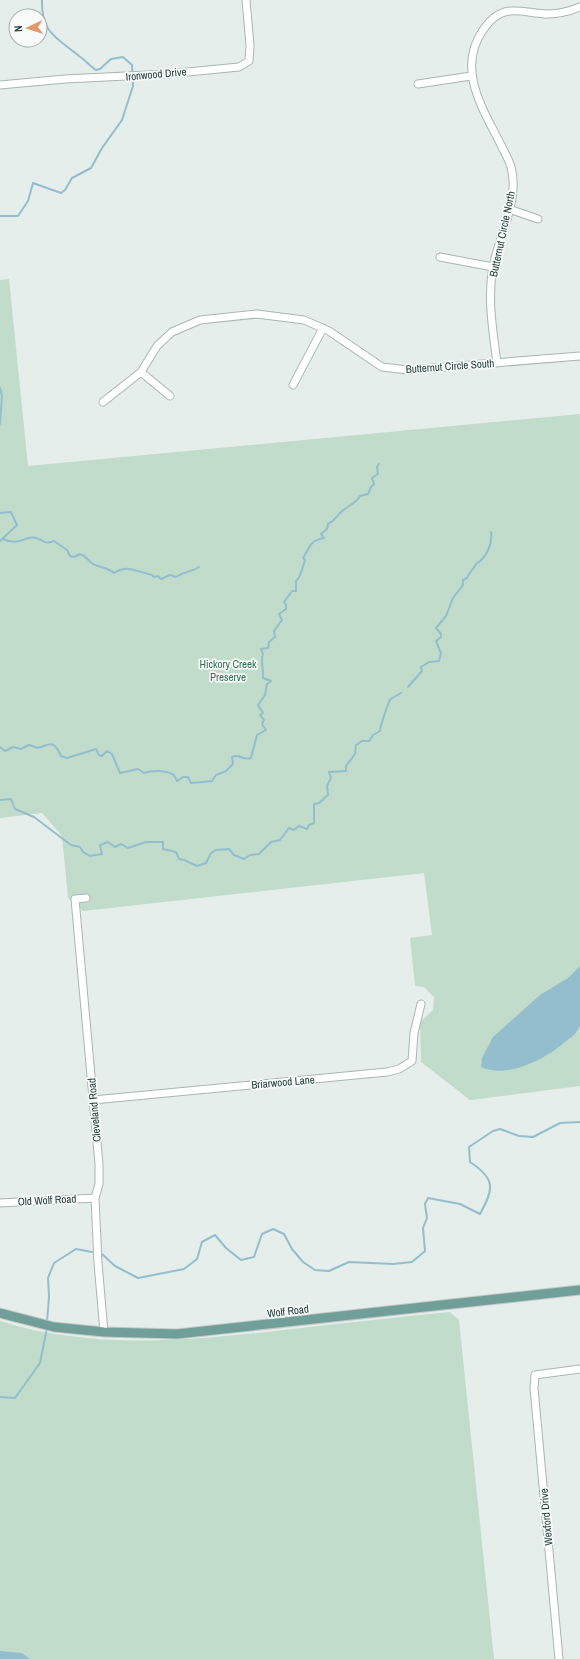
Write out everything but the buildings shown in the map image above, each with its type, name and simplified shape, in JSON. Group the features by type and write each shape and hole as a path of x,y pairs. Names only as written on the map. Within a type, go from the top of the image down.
{"main road":[{"name":"Wolf Road","path":"0,1313 40,1324 104,1332 151,1335 226,1330 580,1290"}],"street":[{"name":"Ironwood Drive","path":"0,85 65,79 167,74 239,67 249,61 250,45 246,0"},
{"name":"Butternut Circle North","path":"497,363 490,306 493,267 513,189 511,167 479,102 471,76 472,60 477,41 483,30 501,12 515,10 548,14 568,12 580,7"},
{"path":"418,84 471,76"},
{"path":"509,209 538,218"},
{"path":"440,257 493,267"},
{"name":"Butternut Circle South","path":"103,402 141,372 157,346 172,332 200,320 257,314 304,320 323,328 382,367 408,370 580,356"},
{"path":"294,384 323,328"},
{"path":"141,372 170,396"},
{"name":"Cleveland Road","path":"86,898 75,899 99,1164 99,1184 95,1198 98,1263 104,1332"},
{"name":"Briarwood Lane","path":"93,1100 387,1072 399,1069 412,1060 414,1033 421,1004"},
{"name":"Old Wolf Road","path":"0,1203 95,1198"},
{"name":"Wexford Drive","path":"559,1659 534,1388 535,1375 580,1369"}],"green space":[{"name":"Hickory Creek Preserve","path":"9,279 28,466 580,414 580,1086 470,1100 421,1062 420,1022 433,1010 434,997 424,987 415,986 410,938 432,935 424,873 83,911 68,898 62,836 42,813 0,818 0,280"},
{"path":"450,1312 459,1320 494,1659 0,1659 0,1321 36,1330 72,1336 109,1340 146,1340 219,1337"}],"water":[{"path":"580,966 580,1025 578,1030 558,1048 526,1065 503,1071 481,1067 482,1058 493,1037 540,995 568,978"},
{"path":"0,1651 22,1653 30,1659 0,1659"}],"waterway":[{"path":"0,216 18,216 28,201 33,183 61,193 65,190 72,178 91,168 102,148 122,120 133,86 132,65 123,57 111,59 100,69 96,70 57,39 47,27 44,20 42,0"},
{"path":"0,388 2,396 0,424"},
{"path":"0,747 5,751 13,747 21,749 29,745 39,748 51,744 54,745 61,756 67,758 96,749 99,755 102,756 107,751 112,754 120,773 138,769 144,773 163,771 174,775 177,781 183,777 188,777 191,783 212,781 216,775 226,771 233,764 232,757 234,756 246,759 251,758 257,735 266,730 262,724 264,720 260,715 263,713 258,705 265,695 267,684 271,681 263,678 263,654 261,649 268,648 269,642 275,637 274,631 282,620 279,614 286,609 284,602 292,591 296,591 296,581 301,574 305,560 303,558 310,545 315,541 324,538 321,534 327,529 328,524 332,522 342,511 356,501 360,496 368,494 374,484 372,478 378,474 377,467 379,464"},
{"path":"0,513 11,512 17,525 0,541"},
{"path":"408,687 422,671 421,667 429,662 439,661 441,653 436,641 441,637 441,634 436,628 446,616 453,598 463,585 463,580 467,578 476,564 486,554 490,546 491,532"},
{"path":"3,539 14,542 28,538 36,538 46,542 54,541 67,550 70,556 74,557 80,554 86,557 93,564 114,573 119,570 128,569 152,575 154,577 158,576 161,579 170,575 176,577 199,567"},
{"path":"0,800 11,799 15,809 34,817 71,845 80,847 83,852 90,856 102,854 100,845 108,842 115,847 121,844 128,848 146,842 163,842 163,849 176,852 179,859 197,866 206,863 211,853 216,850 229,849 234,855 244,859 250,855 259,854 271,842 280,840 289,828 294,830 299,826 307,829 309,825 314,823 314,804 319,803 328,795 327,786 331,778 329,772 346,771 346,766 355,754 356,745 362,741 369,741 373,735 380,731 390,700 401,693"},
{"path":"102,1254 115,1266 138,1278 184,1269 197,1259 202,1242 215,1235 226,1248 241,1260 254,1257 262,1234 273,1229 284,1234 292,1249 303,1262 315,1270 329,1271 349,1262 393,1264 412,1262 425,1251 423,1228 427,1218 425,1204 428,1198 460,1204 480,1214 485,1205 490,1191 490,1185 484,1174 470,1162 469,1147 493,1131 500,1129 519,1136 533,1137 560,1123 580,1122"},
{"path":"47,1322 49,1297 48,1278 54,1263 76,1249 92,1252"},
{"path":"0,1397 15,1398 40,1363 47,1328"}]}
